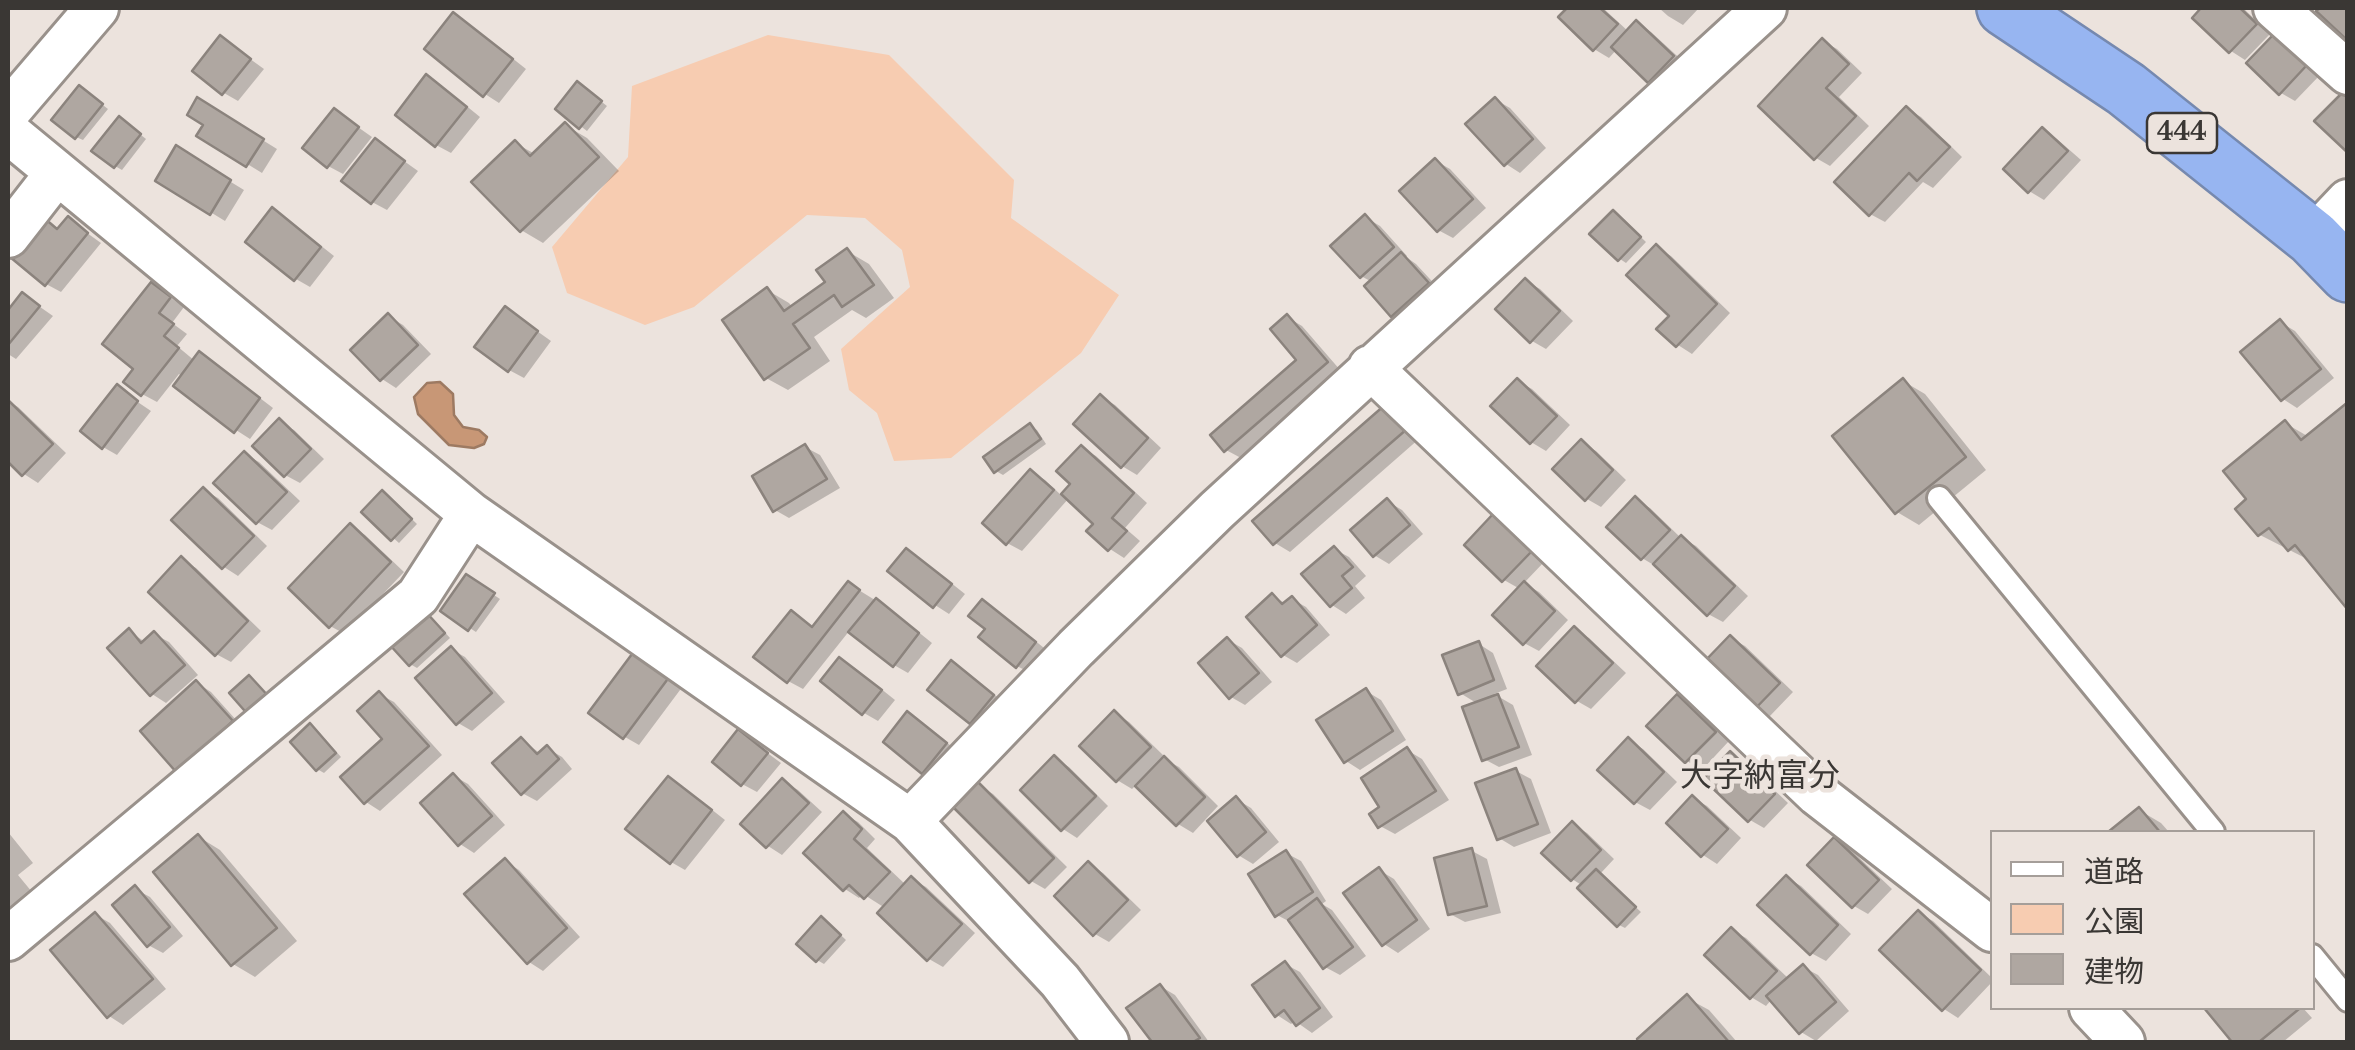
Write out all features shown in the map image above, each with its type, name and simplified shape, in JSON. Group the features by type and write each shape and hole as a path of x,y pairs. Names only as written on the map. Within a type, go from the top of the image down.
{"highway":[{"name":"444","path":"2005,8 2126,88 2336,238"}],"street":[{"path":"8,112 97,8"},
{"path":"910,821 1076,648 1217,510 1764,8"},
{"path":"2275,8 2348,73"},
{"path":"8,132 471,514 910,821 1060,981 1107,1042"},
{"path":"8,236 57,173"},
{"path":"1370,367 1817,794 1990,928"},
{"path":"8,939 418,596 471,514"},
{"path":"2093,1010 2123,1042"}],"lane":[{"path":"1939,498 2211,830"},
{"path":"2315,960 2348,1000"}],"green space":[{"path":"768,35 889,55 1014,180 1011,218 1119,295 1081,353 951,458 894,461 877,413 849,390 841,349 910,287 902,250 865,218 807,215 694,307 645,325 567,293 552,247 628,157 632,86"}],"shaded area":[{"path":"440,382 453,394 454,415 463,427 479,430 487,437 484,444 474,448 449,445 418,414 414,397 427,383"}],"building":[{"path":"1567,8 1600,8 1618,24 1593,51 1558,17"},
{"path":"2201,8 2240,8 2257,24 2229,53 2192,18"},
{"path":"2348,8 2348,41 2316,11"},
{"path":"453,12 513,59 483,97 424,49"},
{"path":"1636,20 1674,56 1648,83 1611,47"},
{"path":"2274,34 2307,65 2279,95 2246,63"},
{"path":"220,35 251,59 222,95 192,71"},
{"path":"1822,38 1849,64 1826,88 1856,116 1814,160 1758,106"},
{"path":"426,74 467,107 435,147 395,115"},
{"path":"577,81 602,101 579,129 555,109"},
{"path":"79,85 103,104 75,139 51,120"},
{"path":"2342,93 2348,98 2348,153 2314,121"},
{"path":"197,97 264,139 246,167 196,136 203,125 187,115"},
{"path":"1495,97 1533,139 1504,166 1465,124"},
{"path":"1906,106 1950,147 1917,181 1909,173 1869,216 1834,182"},
{"path":"334,108 359,127 327,168 302,148"},
{"path":"119,116 141,134 114,168 91,151"},
{"path":"565,122 599,157 520,232 471,182 515,140 530,156"},
{"path":"2042,127 2068,151 2028,193 2003,169"},
{"path":"375,138 405,161 371,204 341,181"},
{"path":"176,145 231,180 210,215 155,181"},
{"path":"1435,158 1473,199 1437,232 1399,191"},
{"path":"272,207 321,247 294,281 245,242"},
{"path":"1613,210 1641,237 1618,261 1589,234"},
{"path":"1365,214 1394,247 1360,278 1330,246"},
{"path":"68,216 88,233 45,286 10,257 43,217 57,229"},
{"path":"1656,244 1717,304 1676,347 1656,329 1669,316 1626,275"},
{"path":"847,248 874,285 842,307 834,295 793,324 810,348 764,380 722,320 767,287 784,311 825,282 816,270"},
{"path":"1401,252 1429,283 1391,317 1364,286"},
{"path":"1525,278 1560,311 1530,343 1495,309"},
{"path":"151,282 171,297 159,313 174,324 164,336 179,348 141,396 123,382 133,369 102,344"},
{"path":"22,292 40,306 8,345 8,310"},
{"path":"505,306 538,331 508,372 474,347"},
{"path":"388,313 418,345 380,381 350,350"},
{"path":"1287,314 1328,362 1224,452 1210,435 1296,360 1270,329"},
{"path":"2280,319 2321,369 2281,401 2240,352"},
{"path":"199,351 260,398 234,433 173,386"},
{"path":"1517,378 1557,416 1530,444 1490,406"},
{"path":"1903,378 1966,457 1895,514 1832,436"},
{"path":"117,384 138,401 102,449 80,431"},
{"path":"1100,394 1148,438 1121,468 1073,424"},
{"path":"8,400 53,444 22,476 8,462"},
{"path":"2348,402 2348,610 2295,545 2288,551 2269,528 2258,536 2235,509 2246,499 2223,471 2285,420 2301,440"},
{"path":"1386,404 1407,429 1273,545 1252,521"},
{"path":"279,418 311,449 284,477 252,446"},
{"path":"1030,423 1041,439 994,473 983,457"},
{"path":"1581,439 1613,470 1585,501 1552,469"},
{"path":"805,444 827,479 773,512 752,476"},
{"path":"1081,445 1134,493 1112,518 1127,531 1108,551 1086,531 1093,524 1061,494 1070,484 1056,471"},
{"path":"244,451 287,492 256,524 213,483"},
{"path":"1030,469 1054,490 1006,545 982,523"},
{"path":"203,487 254,536 222,569 171,520"},
{"path":"382,490 412,519 391,541 361,512"},
{"path":"1635,496 1670,530 1641,560 1606,527"},
{"path":"1387,498 1410,525 1373,557 1350,530"},
{"path":"1493,514 1532,551 1502,582 1464,545"},
{"path":"350,523 391,562 329,628 288,588"},
{"path":"1681,535 1735,586 1707,616 1653,564"},
{"path":"1334,546 1353,567 1342,576 1352,588 1330,607 1301,574"},
{"path":"906,548 952,584 933,608 887,571"},
{"path":"181,556 248,621 215,656 148,592"},
{"path":"466,574 495,593 468,631 440,611"},
{"path":"848,581 860,590 787,683 753,657 791,610 812,627"},
{"path":"1524,581 1555,611 1523,645 1492,615"},
{"path":"1272,593 1282,604 1292,596 1317,625 1281,657 1246,617"},
{"path":"876,598 919,633 893,667 848,632"},
{"path":"982,599 1036,642 1016,668 978,637 985,629 968,616"},
{"path":"425,611 445,633 409,666 389,644"},
{"path":"1574,626 1613,663 1575,703 1536,666"},
{"path":"129,628 141,643 154,631 185,665 150,696 107,648"},
{"path":"1730,635 1780,683 1753,711 1703,663"},
{"path":"1227,637 1259,673 1229,699 1198,663"},
{"path":"1479,641 1494,680 1458,695 1442,655"},
{"path":"451,646 492,693 456,725 415,678"},
{"path":"635,650 670,676 623,739 588,713"},
{"path":"839,657 882,690 862,715 820,681"},
{"path":"951,660 994,695 970,724 927,690"},
{"path":"249,675 271,699 251,718 229,693"},
{"path":"196,680 233,721 177,773 140,731"},
{"path":"1366,688 1393,731 1344,763 1316,720"},
{"path":"379,691 429,746 364,804 340,777 382,739 357,711"},
{"path":"1498,694 1519,747 1482,761 1462,707"},
{"path":"1677,694 1716,732 1685,763 1646,726"},
{"path":"1114,710 1151,747 1116,782 1079,746"},
{"path":"907,711 947,743 922,774 883,742"},
{"path":"310,723 336,753 316,771 290,742"},
{"path":"738,729 768,753 741,786 712,762"},
{"path":"521,737 537,754 547,745 559,759 521,795 492,763"},
{"path":"1628,737 1664,772 1634,804 1597,770"},
{"path":"1407,747 1436,791 1378,828 1369,814 1379,807 1361,778"},
{"path":"1730,751 1775,794 1748,822 1703,779"},
{"path":"1054,755 1096,796 1061,831 1020,790"},
{"path":"1164,756 1205,797 1176,826 1135,786"},
{"path":"1516,768 1538,824 1497,840 1475,783"},
{"path":"453,773 492,816 458,846 420,803"},
{"path":"668,776 712,810 670,864 625,829"},
{"path":"782,778 809,803 766,848 740,824"},
{"path":"978,782 1054,858 1029,883 953,807"},
{"path":"1692,795 1728,829 1701,857 1666,823"},
{"path":"1236,796 1266,832 1237,857 1207,821"},
{"path":"2139,807 2158,830 2110,830"},
{"path":"843,811 862,829 854,839 890,872 864,899 849,885 843,891 803,853"},
{"path":"1572,821 1601,850 1571,881 1541,853"},
{"path":"198,834 277,928 231,966 153,872"},
{"path":"1834,837 1879,880 1852,908 1807,865"},
{"path":"1472,848 1487,906 1448,915 1434,858"},
{"path":"1286,850 1313,892 1275,917 1248,874"},
{"path":"505,858 567,928 527,964 464,894"},
{"path":"1088,861 1128,900 1093,936 1054,896"},
{"path":"1379,867 1417,920 1382,946 1343,893"},
{"path":"1596,869 1636,907 1617,927 1577,888"},
{"path":"1786,875 1838,925 1810,955 1757,905"},
{"path":"911,876 962,924 927,961 877,913"},
{"path":"135,885 170,927 147,947 112,905"},
{"path":"1317,898 1353,947 1323,969 1288,920"},
{"path":"1918,910 1981,970 1942,1011 1879,950"},
{"path":"95,912 153,979 107,1018 50,950"},
{"path":"821,916 841,935 816,962 796,944"},
{"path":"1731,927 1777,971 1750,999 1704,955"},
{"path":"1285,961 1320,1008 1296,1026 1284,1010 1275,1017 1252,985"},
{"path":"1803,964 1836,1002 1799,1034 1766,996"},
{"path":"1160,984 1200,1038 1193,1042 1152,1042 1126,1008"},
{"path":"1687,994 1729,1042 1637,1039"},
{"path":"2206,1010 2298,1010 2259,1042 2232,1042"}],"district":[{"name":"大字納富分","path":"1760,777"}]}
